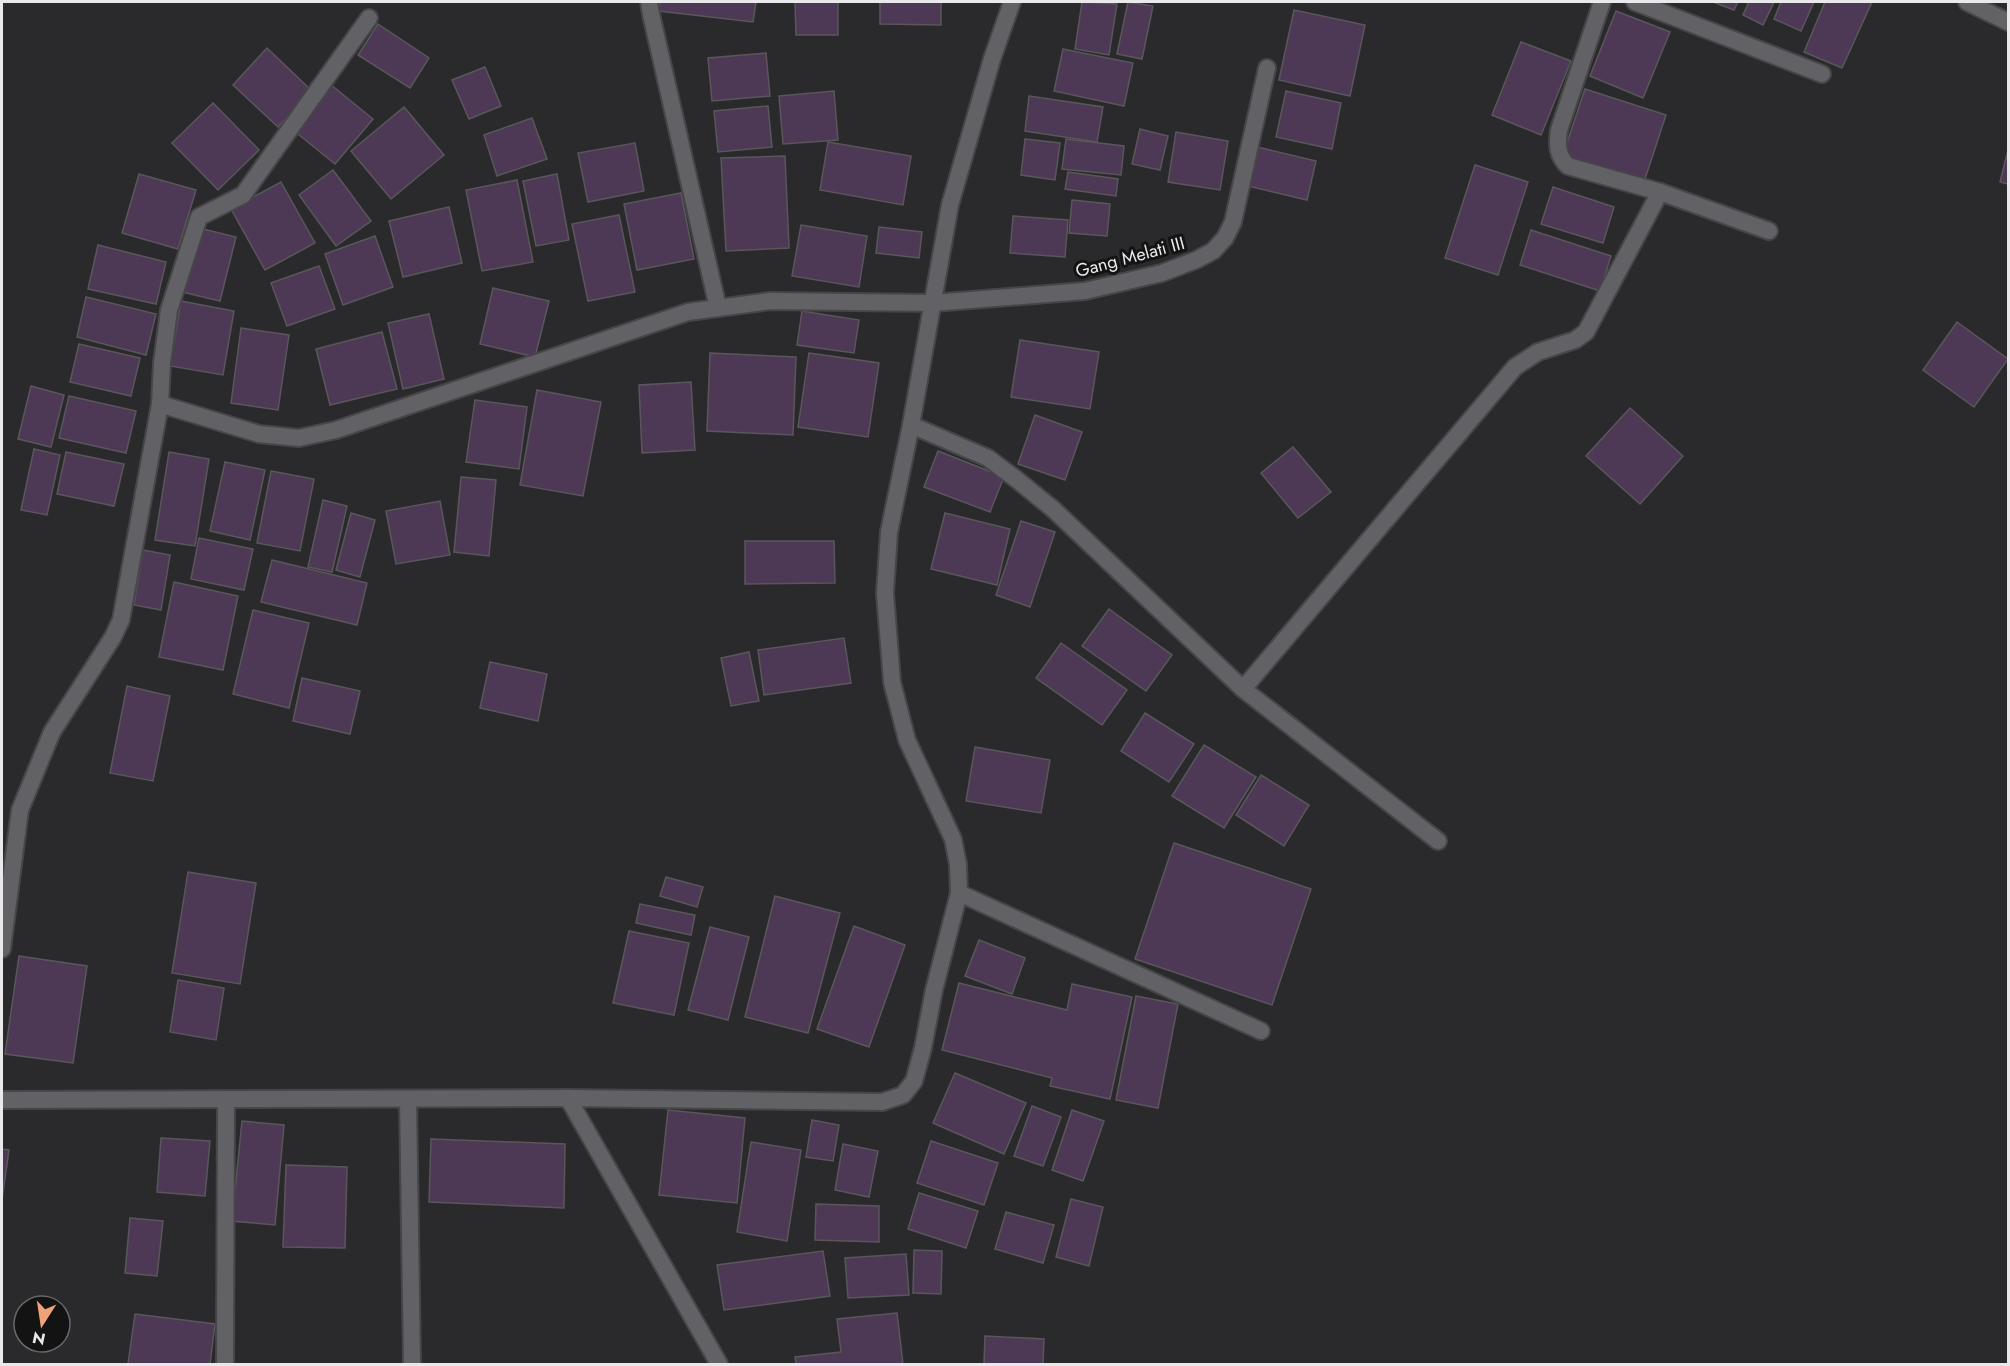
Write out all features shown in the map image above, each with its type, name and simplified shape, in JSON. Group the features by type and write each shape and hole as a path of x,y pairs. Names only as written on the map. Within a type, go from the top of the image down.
{"street":[{"path":"649,2 718,308"},
{"path":"2,1100 568,1098 882,1102 903,1095 914,1081 959,893 958,864 953,840 907,740 892,682 885,593 889,532 911,424 950,205 992,59 1012,2"},
{"path":"1602,2 1559,130 1559,153 1562,160 1568,166 1660,192 1769,231"},
{"path":"1635,2 1822,74"},
{"path":"1967,2 2008,22"},
{"path":"2,949 6,881 20,810 52,732 113,637 121,620 160,404 162,363 169,310 199,217 243,195 369,18"},
{"name":"Gang Melati III","path":"160,404 259,434 299,438 336,430 688,312 770,300 933,303 1085,291 1162,273 1196,260 1213,250 1225,238 1233,222 1267,68"},
{"path":"1243,689 1515,367 1538,352 1575,340 1586,332 1660,192"},
{"path":"911,424 988,458 1016,479 1053,509 1243,689 1438,841"},
{"path":"959,893 1261,1031"},
{"path":"568,1098 719,1365"},
{"path":"408,1099 412,1365"},
{"path":"225,1365 226,1100"}],"building":[{"path":"660,2 756,2 753,22 659,11"},
{"path":"795,2 838,2 838,35 796,35"},
{"path":"880,2 941,2 941,25 880,24"},
{"path":"1082,2 1117,4 1109,55 1075,49"},
{"path":"1128,2 1153,6 1142,59 1117,54"},
{"path":"1713,2 1738,2 1734,10"},
{"path":"1749,2 1774,2 1763,25 1743,15"},
{"path":"1781,2 1814,2 1801,31 1774,19"},
{"path":"1825,2 1872,2 1842,68 1804,52"},
{"path":"1294,10 1365,25 1350,96 1279,80"},
{"path":"1616,11 1670,32 1643,98 1590,76"},
{"path":"378,24 429,58 410,88 358,55"},
{"path":"1521,42 1571,61 1541,135 1492,115"},
{"path":"267,48 312,91 278,127 233,85"},
{"path":"1063,49 1133,63 1124,106 1054,91"},
{"path":"766,53 770,96 712,101 708,58"},
{"path":"485,67 501,106 469,119 452,80"},
{"path":"330,84 373,119 335,164 293,130"},
{"path":"1585,89 1666,115 1644,182 1563,155"},
{"path":"834,91 838,140 783,144 779,96"},
{"path":"1286,91 1341,103 1332,149 1276,137"},
{"path":"1029,96 1103,107 1097,142 1025,131"},
{"path":"213,103 259,150 218,190 172,143"},
{"path":"768,106 772,147 718,152 714,111"},
{"path":"404,107 444,155 391,199 351,151"},
{"path":"532,118 547,159 497,176 484,135"},
{"path":"1140,129 1168,136 1160,170 1132,164"},
{"path":"1176,132 1228,141 1220,190 1168,182"},
{"path":"1025,139 1060,143 1055,180 1021,175"},
{"path":"1066,139 1124,146 1121,175 1062,169"},
{"path":"828,142 911,156 903,205 820,190"},
{"path":"635,143 644,191 588,202 578,153"},
{"path":"1257,147 1316,161 1307,200 1248,186"},
{"path":"2008,150 2008,184 2000,182"},
{"path":"785,156 789,248 726,251 721,158"},
{"path":"1475,165 1528,182 1498,275 1445,258"},
{"path":"333,170 371,221 336,246 299,195"},
{"path":"1068,172 1118,179 1116,196 1065,189"},
{"path":"139,174 196,190 178,249 122,233"},
{"path":"557,174 569,240 536,246 523,181"},
{"path":"517,180 533,262 482,271 466,190"},
{"path":"281,182 315,243 265,270 231,209"},
{"path":"1553,187 1614,207 1603,243 1541,224"},
{"path":"681,193 694,259 637,270 624,204"},
{"path":"1072,200 1110,204 1107,236 1069,233"},
{"path":"449,207 462,263 403,277 389,221"},
{"path":"619,215 635,292 588,301 572,224"},
{"path":"1013,216 1068,220 1065,257 1010,253"},
{"path":"801,225 867,236 859,287 792,276"},
{"path":"879,227 922,232 919,258 876,253"},
{"path":"199,228 236,237 220,301 182,292"},
{"path":"1531,230 1611,256 1600,291 1520,265"},
{"path":"375,236 393,287 343,305 325,254"},
{"path":"98,245 166,262 156,304 88,289"},
{"path":"319,266 335,309 287,326 271,283"},
{"path":"493,288 549,301 535,357 480,344"},
{"path":"86,297 156,314 146,355 77,337"},
{"path":"181,301 234,311 223,375 170,366"},
{"path":"802,311 859,320 854,353 797,345"},
{"path":"429,314 444,379 403,389 388,323"},
{"path":"1957,322 2008,359 1974,407 1923,370"},
{"path":"241,328 289,335 278,410 231,403"},
{"path":"382,332 397,389 330,405 316,349"},
{"path":"1020,340 1099,352 1090,409 1011,397"},
{"path":"79,344 140,358 131,396 70,382"},
{"path":"710,353 796,357 793,435 707,431"},
{"path":"809,353 879,363 868,437 798,427"},
{"path":"691,382 695,450 642,453 639,385"},
{"path":"31,386 64,395 51,447 18,439"},
{"path":"537,390 601,402 583,496 520,485"},
{"path":"69,396 136,411 126,453 59,438"},
{"path":"475,400 527,407 519,469 466,462"},
{"path":"1630,408 1683,456 1640,504 1586,456"},
{"path":"1035,415 1082,432 1065,480 1018,464"},
{"path":"1293,447 1331,492 1298,518 1261,473"},
{"path":"34,449 60,455 47,515 21,510"},
{"path":"938,451 1004,477 990,512 924,487"},
{"path":"66,452 124,464 114,506 57,494"},
{"path":"169,452 209,459 195,546 155,540"},
{"path":"225,462 265,470 250,540 210,531"},
{"path":"271,471 314,479 300,551 257,543"},
{"path":"461,477 496,480 489,556 454,552"},
{"path":"323,500 347,506 332,572 308,567"},
{"path":"440,501 450,555 396,564 386,511"},
{"path":"351,513 375,520 360,577 336,570"},
{"path":"945,513 1010,529 997,585 931,569"},
{"path":"1021,521 1055,532 1030,607 996,595"},
{"path":"199,538 253,549 244,590 191,579"},
{"path":"745,541 834,541 835,583 745,584"},
{"path":"143,550 170,555 161,610 134,605"},
{"path":"272,560 367,583 357,625 261,602"},
{"path":"174,582 238,596 223,670 159,657"},
{"path":"1109,609 1172,655 1146,691 1082,646"},
{"path":"253,610 309,623 289,708 233,694"},
{"path":"844,638 851,683 764,695 758,650"},
{"path":"1061,643 1127,690 1102,725 1036,678"},
{"path":"749,652 759,701 731,706 721,658"},
{"path":"490,662 547,674 538,721 480,708"},
{"path":"302,678 360,691 350,734 293,721"},
{"path":"127,686 170,696 153,781 110,773"},
{"path":"1145,713 1194,744 1169,782 1121,751"},
{"path":"1204,745 1256,777 1224,828 1172,796"},
{"path":"975,747 1050,760 1041,813 966,801"},
{"path":"1261,775 1309,805 1284,846 1236,815"},
{"path":"1174,843 1311,889 1272,1005 1135,959"},
{"path":"188,872 256,883 240,984 172,973"},
{"path":"666,877 703,887 697,907 660,896"},
{"path":"775,896 840,913 808,1033 745,1017"},
{"path":"640,904 695,915 691,935 636,923"},
{"path":"854,926 905,945 869,1047 817,1029"},
{"path":"710,927 749,937 728,1020 688,1010"},
{"path":"629,931 689,943 674,1015 613,1003"},
{"path":"979,940 1025,958 1012,994 965,976"},
{"path":"19,956 87,966 73,1063 5,1054"},
{"path":"178,980 224,988 216,1040 170,1032"},
{"path":"959,983 1067,1010 1072,984 1132,997 1110,1099 1050,1086 1052,1078 942,1050"},
{"path":"1136,996 1178,1004 1158,1108 1116,1100"},
{"path":"955,1073 1026,1103 1004,1154 933,1123"},
{"path":"1032,1106 1061,1117 1043,1166 1014,1156"},
{"path":"668,1110 745,1118 737,1203 659,1195"},
{"path":"1072,1110 1104,1121 1083,1181 1052,1170"},
{"path":"812,1120 839,1125 833,1161 806,1157"},
{"path":"242,1121 284,1125 275,1225 232,1221"},
{"path":"161,1138 210,1141 205,1196 157,1192"},
{"path":"431,1139 565,1144 564,1208 429,1202"},
{"path":"931,1141 998,1163 984,1205 917,1183"},
{"path":"751,1142 801,1150 787,1241 737,1232"},
{"path":"843,1144 878,1151 869,1197 835,1190"},
{"path":"2,1149 9,1150 2,1200"},
{"path":"286,1165 347,1167 345,1248 283,1247"},
{"path":"919,1193 978,1211 966,1248 908,1229"},
{"path":"1071,1199 1103,1207 1089,1266 1056,1257"},
{"path":"816,1204 879,1206 879,1242 815,1240"},
{"path":"1006,1212 1054,1225 1043,1263 995,1249"},
{"path":"130,1218 163,1221 157,1276 125,1273"},
{"path":"914,1250 942,1251 941,1294 913,1293"},
{"path":"823,1251 830,1296 724,1310 717,1265"},
{"path":"906,1254 909,1295 848,1298 845,1258"},
{"path":"897,1313 903,1364 796,1364 795,1357 841,1352 837,1319"},
{"path":"135,1314 215,1324 210,1364 128,1364"},
{"path":"985,1336 1044,1339 1043,1364 984,1364"}]}
